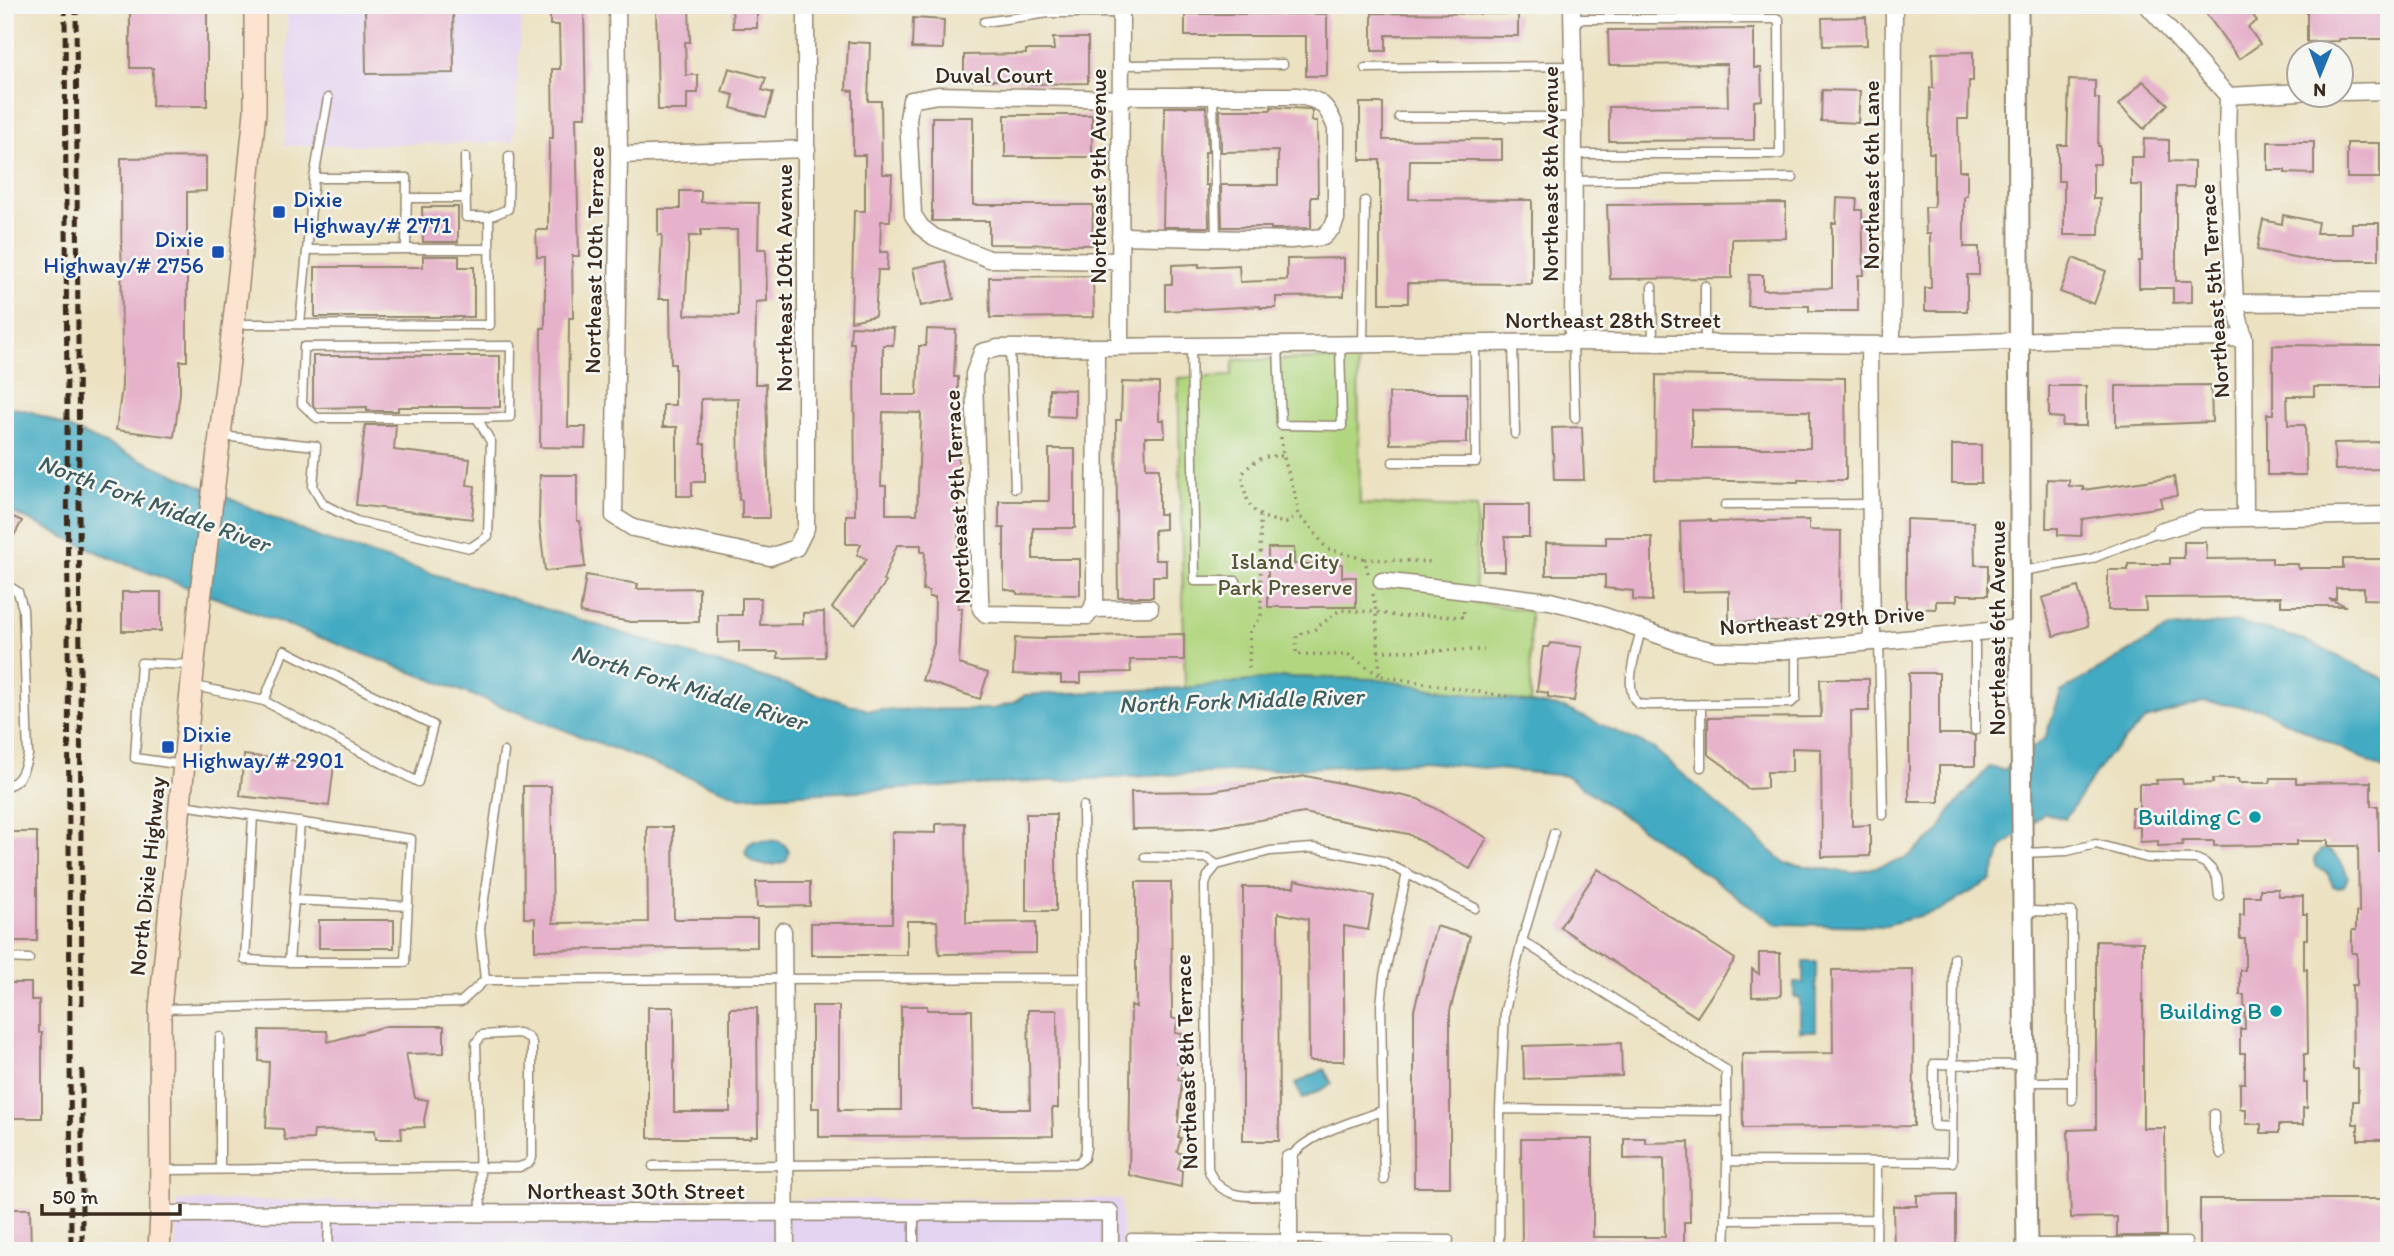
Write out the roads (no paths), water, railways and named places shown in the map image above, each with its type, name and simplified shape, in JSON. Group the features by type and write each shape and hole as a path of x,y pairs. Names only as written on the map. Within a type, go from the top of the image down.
{"main road":[{"name":"North Dixie Highway","path":"159,1251 160,1009 200,600 234,324 254,113 254,5"}],"street":[{"name":"Northeast 10th Terrace","path":"614,516 617,5"},
{"name":"Northeast 10th Avenue","path":"614,516 633,528 769,557 796,548 806,528 806,5"},
{"name":"Northeast 6th Lane","path":"1892,345 1894,5"},
{"name":"Northeast 6th Avenue","path":"2018,5 2021,735 2027,1247"},
{"path":"2147,5 2228,96 2286,93"},
{"name":"Northeast 9th Avenue","path":"1120,346 1121,9"},
{"name":"Northeast 8th Avenue","path":"1572,12 1573,342"},
{"path":"2356,92 2389,91"},
{"name":"Duval Court","path":"1120,261 989,259 934,237 913,215 908,119 911,100 938,95 1121,98"},
{"path":"1120,236 1309,240 1323,237 1333,227 1336,219 1336,128 1331,115 1316,99 1297,96 1121,98"},
{"name":"Northeast 5th Terrace","path":"2228,96 2227,138 2235,303 2244,338 2245,517"},
{"path":"618,155 807,149"},
{"path":"2235,303 2389,302"},
{"name":"Northeast 28th Street","path":"982,352 1010,348 1120,346 1513,342 1892,345 2070,339 2244,338"},
{"path":"1869,345 1875,642"},
{"path":"1093,609 1097,347"},
{"name":"Northeast 9th Terrace","path":"982,352 974,374 981,609 986,614 995,615 1087,616 1093,609 1150,608"},
{"path":"2160,531 2200,519 2389,515"},
{"name":"Northeast 29th Drive","path":"1382,581 1550,601 1714,651 1796,649 2021,628"},
{"path":"783,931 786,1251"},
{"path":"1289,1159 1289,1245"},
{"name":"Northeast 30th Street","path":"161,1214 1110,1212 1110,1251"}],"lane":[{"path":"984,22 1049,13 1121,9"},
{"path":"1572,12 1779,19 1780,154 1574,155"},
{"path":"1121,65 1283,64"},
{"path":"1365,68 1572,65"},
{"path":"1213,96 1216,238"},
{"path":"300,324 314,178 328,98"},
{"path":"1399,117 1574,117"},
{"path":"465,157 466,217 489,217 508,209 509,156"},
{"path":"314,178 407,178 406,249"},
{"path":"1574,181 1793,178"},
{"path":"407,198 466,198"},
{"path":"1363,344 1365,201"},
{"path":"234,324 490,325 489,217"},
{"path":"307,250 489,249"},
{"path":"1652,286 1653,343"},
{"path":"1704,343 1705,286"},
{"path":"1513,342 1514,434"},
{"path":"1573,342 1575,418"},
{"path":"1393,462 1476,462 1475,343"},
{"path":"1278,345 1280,425 1342,426 1340,344"},
{"path":"511,346 510,418 478,418 317,418 302,404 304,347 511,346"},
{"path":"1191,346 1195,581 1236,581"},
{"path":"1010,348 1015,488"},
{"path":"221,436 316,446 313,487 324,504 356,521 470,548 488,536 491,442 478,418"},
{"path":"1725,505 1871,504"},
{"path":"2022,571 2091,559 2160,531"},
{"path":"5,584 18,592 23,609 28,755 22,775 12,785 5,786"},
{"path":"1641,629 1632,669 1631,693 1638,704 1791,703 1795,701 1796,649"},
{"path":"1975,633 1975,730"},
{"path":"1875,642 1883,815"},
{"path":"184,765 135,758 141,663 193,675 264,701 418,782 433,725 284,650 264,701"},
{"path":"1701,704 1701,767"},
{"path":"485,980 480,929 504,752"},
{"path":"180,805 411,839 405,962 245,960 253,816"},
{"path":"653,1166 1078,1163 1084,1158 1083,806"},
{"path":"289,962 300,822"},
{"path":"1499,1251 1500,1109 1505,1010 1554,833"},
{"path":"2023,851 2067,851 2096,844 2147,858 2196,859 2205,863 2217,878 2219,896"},
{"path":"1145,857 1207,858 1217,865 1269,851 1313,848 1382,861 1475,908"},
{"name":"Northeast 8th Terrace","path":"1217,865 1205,885 1208,1168 1212,1180 1224,1192 1251,1196 1289,1195"},
{"path":"1384,1180 1382,985 1408,873"},
{"path":"294,900 408,906"},
{"path":"2024,911 2072,912 2072,1100"},
{"path":"1522,942 1726,1070 1725,1251"},
{"path":"5,958 29,959"},
{"path":"1727,1161 1952,1161 1954,958"},
{"path":"160,1009 461,1002 485,980 1085,978"},
{"path":"161,1170 478,1168 519,1167 528,1164 532,1158 532,1043 528,1037 519,1033 482,1035 476,1043 478,1168 481,1213"},
{"path":"220,1037 220,1169"},
{"path":"1952,1126 1934,1126 1934,1064 2024,1073 2072,1082"},
{"path":"1500,1109 1726,1111"},
{"path":"1289,1159 1298,1147 1310,1139 1382,1111"},
{"path":"2214,1114 2214,1130 2221,1154"},
{"path":"1876,1251 1877,1162"},
{"path":"328,1213 328,1251"},
{"path":"914,1213 914,1251"},
{"path":"1726,1220 1877,1219"},
{"path":"1131,1238 1289,1245 1449,1240"},
{"path":"2027,1247 2187,1242 2187,1251"}],"water":[{"name":"North Fork Middle River","path":"5,406 32,412 322,539 868,710 993,709 1013,703 1025,695 1185,688 1286,677 1372,679 1564,708 1653,748 1785,863 1853,873 1905,859 1939,832 1950,811 1989,767 2004,770 2045,738 2061,692 2169,628 2238,622 2304,640 2389,681 2389,772 2259,708 2203,702 2146,719 2106,758 2065,819 2045,813 2002,847 1991,880 1940,910 1883,926 1776,924 1567,776 1423,762 741,797 108,557 5,509"},
{"path":"754,841 775,841 783,844 789,852 786,861 762,865 752,861 745,852 748,845"},
{"path":"2326,849 2344,868 2348,877 2344,886 2333,886 2328,874 2315,866 2314,859 2321,850"},
{"path":"1803,962 1816,962 1816,1031 1800,1031 1800,998 1794,997 1794,983 1803,983"},
{"path":"1324,1069 1332,1084 1303,1099 1295,1084"}],"railway":[{"path":"65,5 71,1251"},
{"path":"76,5 82,1006"},
{"path":"82,1069 82,1251"}],"place":[{"name":"Dixie Highway/# 2771","path":"279,212"},
{"name":"Dixie Highway/# 2756","path":"218,252"},
{"name":"Dixie Highway/# 2901","path":"168,747"},
{"name":"Building C","path":"2255,817"},
{"name":"Building B","path":"2276,1011"}],"park label":[{"name":"Island City Park Preserve","path":"1285,574"}]}
